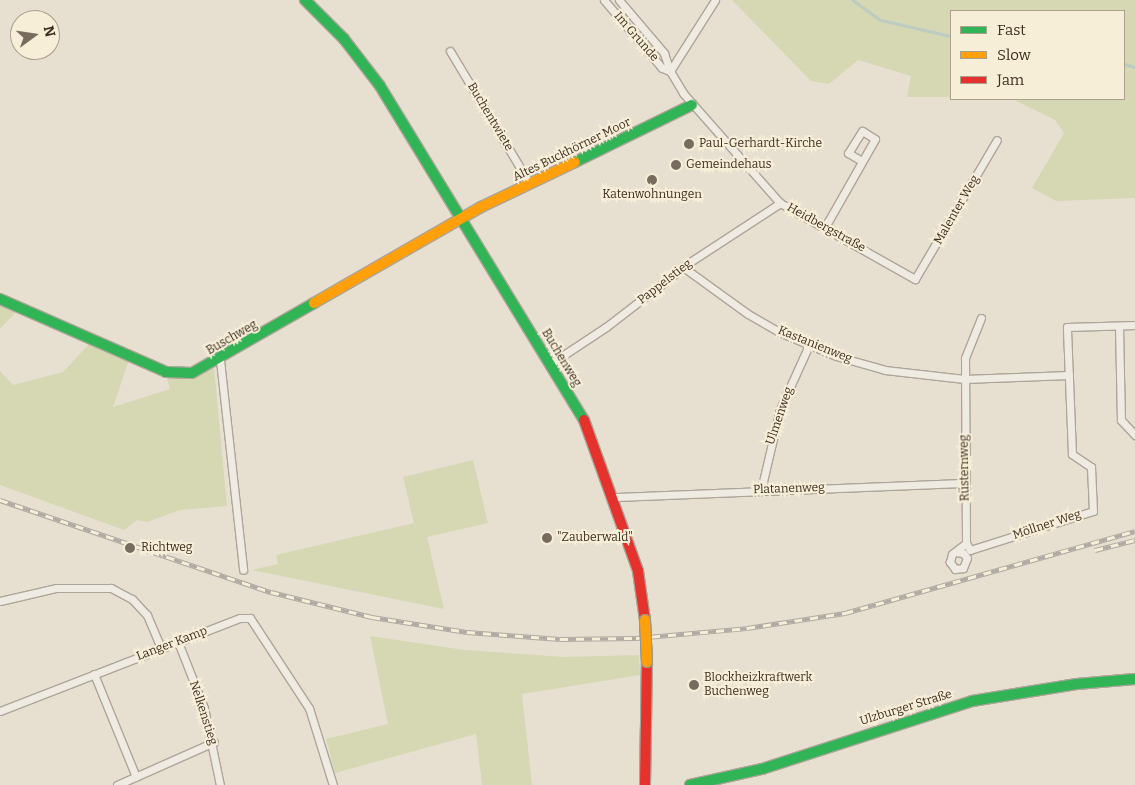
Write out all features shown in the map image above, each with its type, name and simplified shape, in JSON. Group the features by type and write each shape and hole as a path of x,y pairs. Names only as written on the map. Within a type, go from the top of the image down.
{"street":[{"name":"Buchenweg","path":"305,0 361,57 463,217 592,435 638,571 646,620 645,785"},
{"name":"Im Grunde","path":"604,0 662,68 670,71"},
{"name":"Heidbergstraße","path":"619,0 664,53 670,71 692,105 780,203 915,279"},
{"path":"670,71 714,0"},
{"name":"Buchentwiete","path":"450,51 530,184"},
{"name":"Altes Buckhörner Moor","path":"463,217 692,105"},
{"name":"Malenter Weg","path":"915,279 997,140"},
{"path":"825,227 862,161"},
{"name":"Pappelstieg","path":"550,364 606,327 683,267 780,203"},
{"name":"Buschweg","path":"0,300 166,372 192,373 220,360 463,217"},
{"name":"Kastanienweg","path":"683,267 748,314 809,345 885,370 964,379"},
{"name":"Rüsternweg","path":"967,558 965,358 982,318"},
{"path":"1135,325 1119,326 1121,420 1135,434"},
{"name":"Möllner Weg","path":"966,543 970,550 1093,511 1090,467 1072,454 1067,327 1119,326"},
{"name":"Ulmenweg","path":"761,490 780,410 809,345"},
{"path":"220,360 243,570"},
{"path":"964,379 1069,375"},
{"name":"Platanenweg","path":"614,497 965,483"},
{"path":"955,552 963,553 967,558 965,567 955,569 950,562 955,552 966,543"},
{"path":"0,601 56,588 112,588 132,599 147,615 160,648"},
{"name":"Langer Kamp","path":"0,711 240,618 250,618 309,708 332,785"},
{"name":"Nelkenstieg","path":"178,642 214,742 220,785"},
{"path":"94,674 136,776"},
{"name":"Ulzburger Straße","path":"690,785 762,769 972,701 1077,684 1135,679"},
{"path":"116,785 214,742"}],"green space":[{"path":"732,0 1135,0 1135,198 1056,201 1032,188 1064,133 1055,120 1014,100 1125,100 1125,10 950,10 950,97 907,97 911,76 858,60 829,84 811,81"},
{"path":"0,304 17,311 0,329"},
{"path":"90,343 129,360 113,407 170,389 166,375 193,376 214,368 227,506 180,510 147,522 137,520 124,530 0,485 0,371 13,385 63,372"},
{"path":"473,460 488,523 427,537 444,609 252,570 278,564 276,555 414,523 403,477"},
{"path":"370,636 465,650 564,657 639,655 640,675 522,694 532,785 482,785 476,734 335,773 326,739 388,724"}],"waterway":[{"path":"853,0 881,20 950,36"},
{"path":"1125,64 1135,67"}],"railway":[{"path":"0,500 271,592 372,617 467,632 560,639 636,638 747,628 845,613 1135,531"},
{"path":"1095,550 1135,540"}],"traffic: fast":[{"path":"305,0 344,39 380,86 584,420"},
{"path":"575,162 692,105"},
{"path":"0,299 166,372 192,373 314,303"},
{"path":"690,785 762,769 972,701 1077,684 1135,679"}],"traffic: slow":[{"path":"314,303 481,207 575,162"},
{"path":"645,620 647,662"}],"traffic: jam":[{"path":"584,420 638,571 645,620"},
{"path":"645,785 647,662"}],"place":[{"name":"Paul-Gerhardt-Kirche","path":"689,144"},
{"name":"Gemeindehaus","path":"676,165"},
{"name":"Katenwohnungen","path":"652,180"},
{"name":"\"Zauberwald\"","path":"547,538"},
{"name":"Richtweg","path":"130,548"},
{"name":"Blockheizkraftwerk Buchenweg","path":"694,685"}]}
